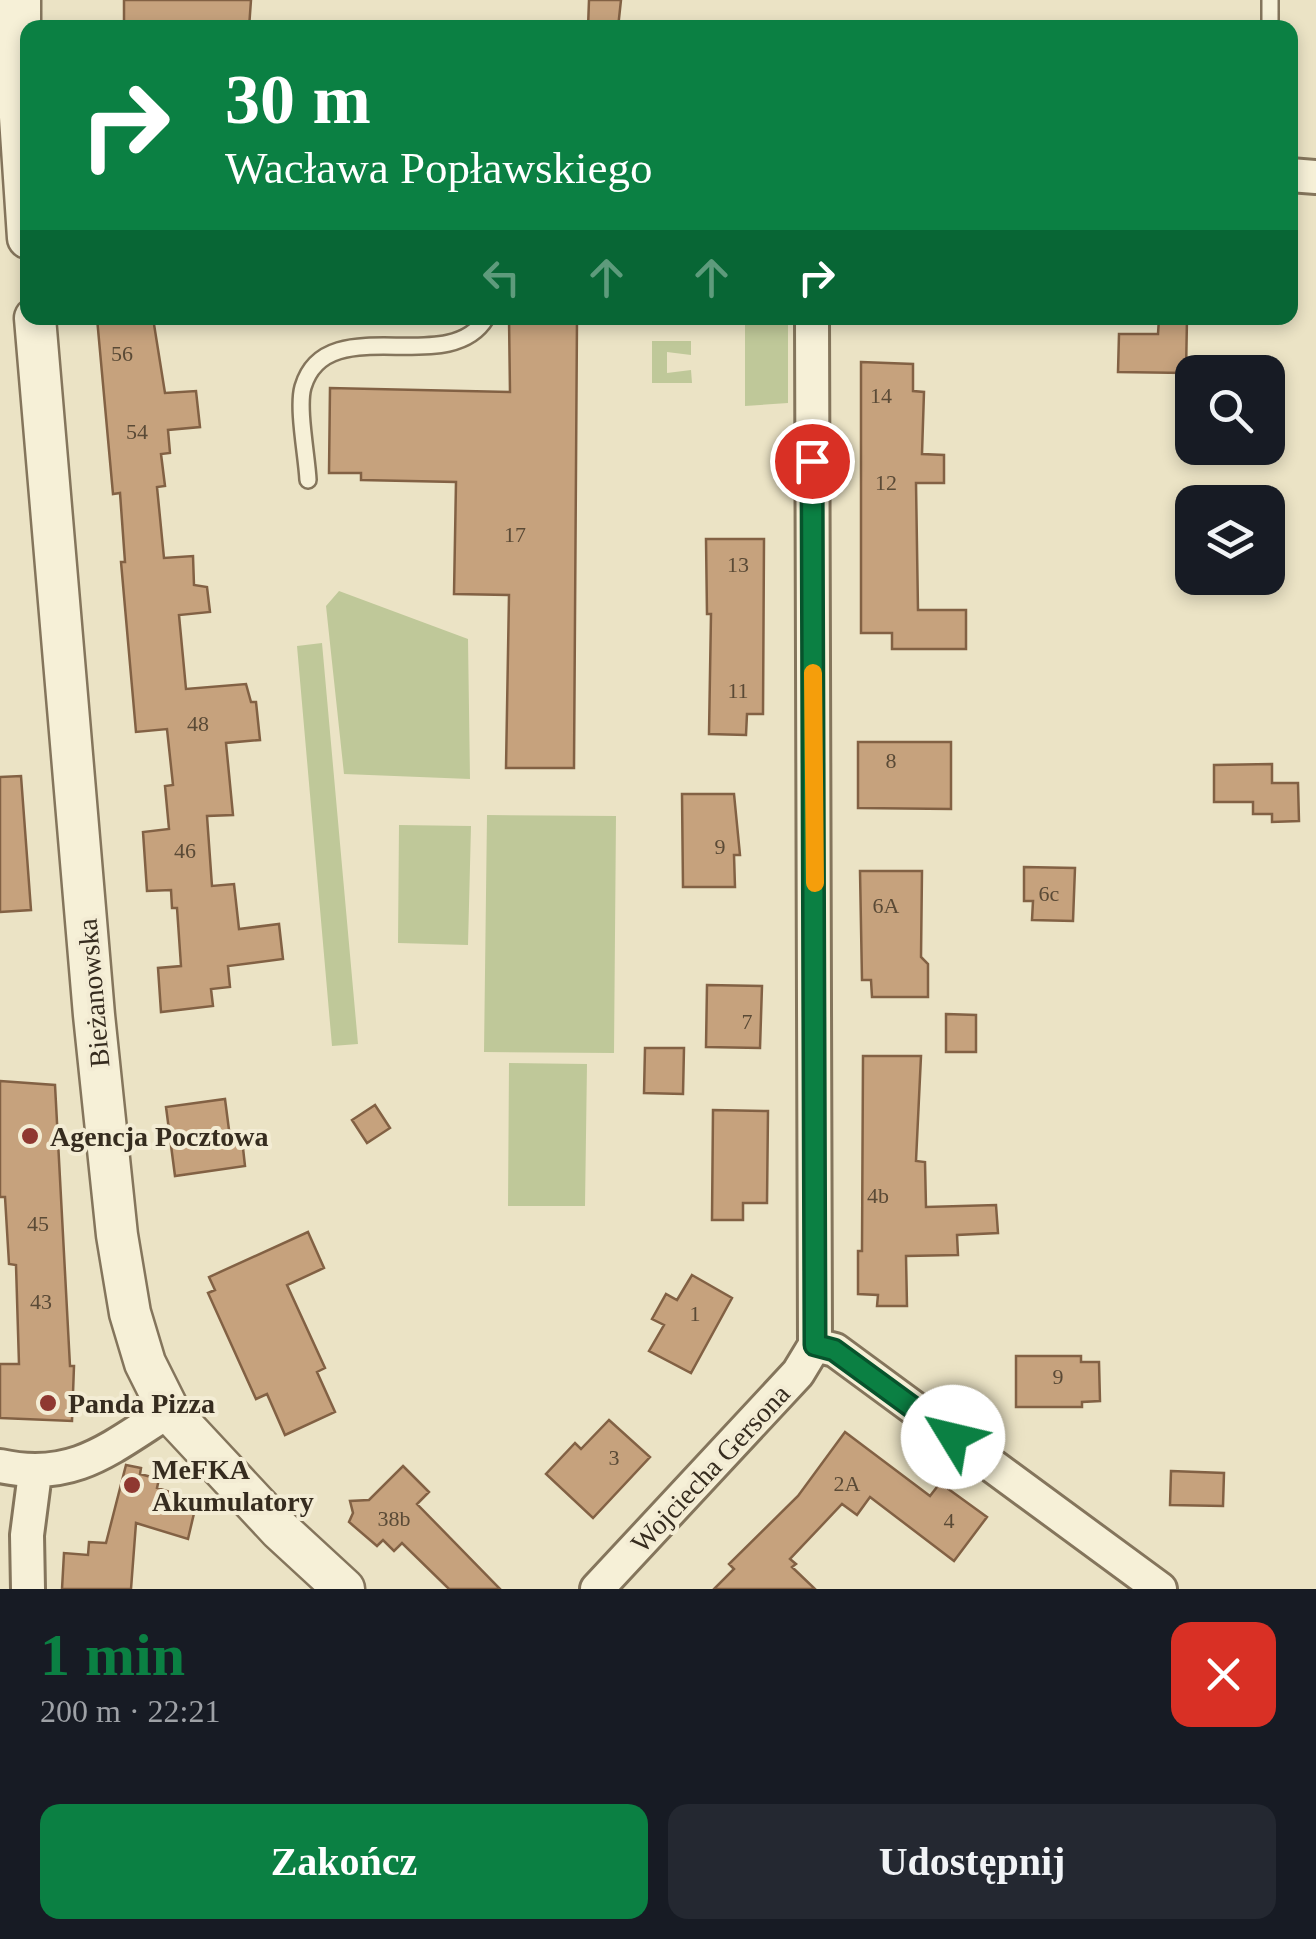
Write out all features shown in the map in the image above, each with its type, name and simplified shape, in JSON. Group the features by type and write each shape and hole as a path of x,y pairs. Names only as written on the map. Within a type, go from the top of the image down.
{"street":[{"name":"Bieżanowska","path":"35,325 94,1015 116,1235 130,1314 145,1364 169,1411 280,1530 344,1589"},
{"path":"812,325 815,1345 834,1350 1160,1589"},
{"name":"Wojciecha Gersona","path":"597,1589 798,1373 815,1345"},
{"path":"0,1466 35,1473 70,1468 169,1411"},
{"path":"28,1589 27,1535 35,1473"}],"lane":[{"path":"308,480 302,389 316,364 334,353 357,348 452,342 482,325"}],"green space":[{"path":"745,325 788,325 788,403 745,406"},
{"path":"652,341 691,341 691,355 667,352 667,373 691,370 692,383 652,383"},
{"path":"339,591 468,639 470,779 344,774 326,606"},
{"path":"322,643 358,1044 332,1046 297,646"},
{"path":"487,815 616,816 614,1053 484,1052"},
{"path":"399,825 471,826 468,945 398,943"},
{"path":"509,1063 587,1064 585,1206 508,1206"}],"building":[{"path":"124,0 251,0 250,20 124,20"},
{"path":"589,0 621,0 619,20 588,20"},
{"path":"98,325 154,325 165,393 196,391 200,427 168,430 170,453 161,454 165,486 157,487 164,558 193,556 194,585 207,587 210,612 179,615 186,689 246,684 251,702 256,702 260,740 226,743 233,815 207,816 212,886 234,884 239,929 279,924 283,959 228,966 230,987 211,989 213,1006 161,1012 158,968 181,966 177,908 172,908 171,890 147,891 143,832 169,829 165,786 173,785 167,729 136,732 121,562 125,562 120,493 113,494"},
{"path":"509,325 577,325 574,768 506,768 509,595 454,594 456,482 361,480 361,473 329,473 330,388 510,392"},
{"path":"1159,325 1187,325 1186,355 1175,355 1175,373 1118,372 1119,334 1158,334"},
{"path":"861,362 913,364 913,391 924,392 922,454 944,455 944,483 916,483 918,610 966,610 966,649 892,649 892,633 861,633"},
{"path":"706,539 764,539 763,714 747,714 746,735 709,734 711,614 707,614"},
{"path":"858,742 951,742 951,809 858,808"},
{"path":"1272,764 1272,783 1298,783 1299,821 1272,822 1272,814 1253,814 1253,802 1214,802 1214,765"},
{"path":"21,776 31,910 0,912 0,777"},
{"path":"682,794 734,794 740,855 734,855 735,887 683,887"},
{"path":"1024,867 1075,868 1073,921 1032,920 1033,901 1024,901"},
{"path":"860,871 922,871 921,957 928,964 928,997 872,997 871,980 862,980"},
{"path":"707,985 762,986 760,1048 706,1047"},
{"path":"946,1014 976,1015 976,1052 946,1052"},
{"path":"645,1048 684,1048 683,1094 644,1093"},
{"path":"863,1056 921,1056 916,1161 925,1162 926,1207 996,1205 998,1233 957,1235 958,1255 906,1256 907,1306 877,1306 878,1295 858,1294 858,1251 862,1251"},
{"path":"0,1081 55,1085 70,1366 74,1366 72,1421 0,1418 0,1364 19,1364 16,1265 9,1264 5,1197 0,1197"},
{"path":"225,1099 229,1130 242,1139 245,1166 175,1176 166,1107"},
{"path":"375,1105 390,1128 367,1143 352,1120"},
{"path":"713,1110 768,1111 767,1203 743,1203 743,1220 712,1220"},
{"path":"308,1232 324,1268 287,1285 325,1368 317,1372 335,1412 285,1435 267,1394 256,1399 208,1293 215,1290 209,1277"},
{"path":"692,1275 732,1298 691,1373 649,1351 664,1325 652,1319 666,1294 677,1300"},
{"path":"1016,1356 1081,1356 1081,1362 1099,1362 1100,1401 1082,1402 1082,1407 1016,1407"},
{"path":"609,1420 650,1457 593,1518 546,1474 575,1443 581,1449"},
{"path":"845,1432 930,1496 940,1483 987,1517 954,1561 870,1497 857,1515 842,1504 790,1559 796,1564 792,1567 815,1589 714,1589 734,1569 729,1564 798,1496"},
{"path":"126,1465 141,1468 140,1474 159,1479 157,1488 180,1495 177,1503 195,1509 188,1539 136,1523 131,1589 62,1589 64,1553 88,1555 89,1542 106,1543"},
{"path":"403,1466 429,1492 417,1504 500,1589 449,1589 402,1543 394,1551 383,1540 377,1546 349,1522 353,1513 350,1501 369,1500"},
{"path":"1171,1471 1224,1473 1223,1506 1170,1505"}],"slow traffic":[{"path":"813,673 815,883"}],"place":[{"name":"Agencja Pocztowa","path":"30,1136"},
{"name":"Panda Pizza","path":"48,1403"},
{"name":"MeFKA Akumulatory","path":"132,1485"}],"route":[{"path":"812,461 815,1345 834,1350 953,1437"}]}
